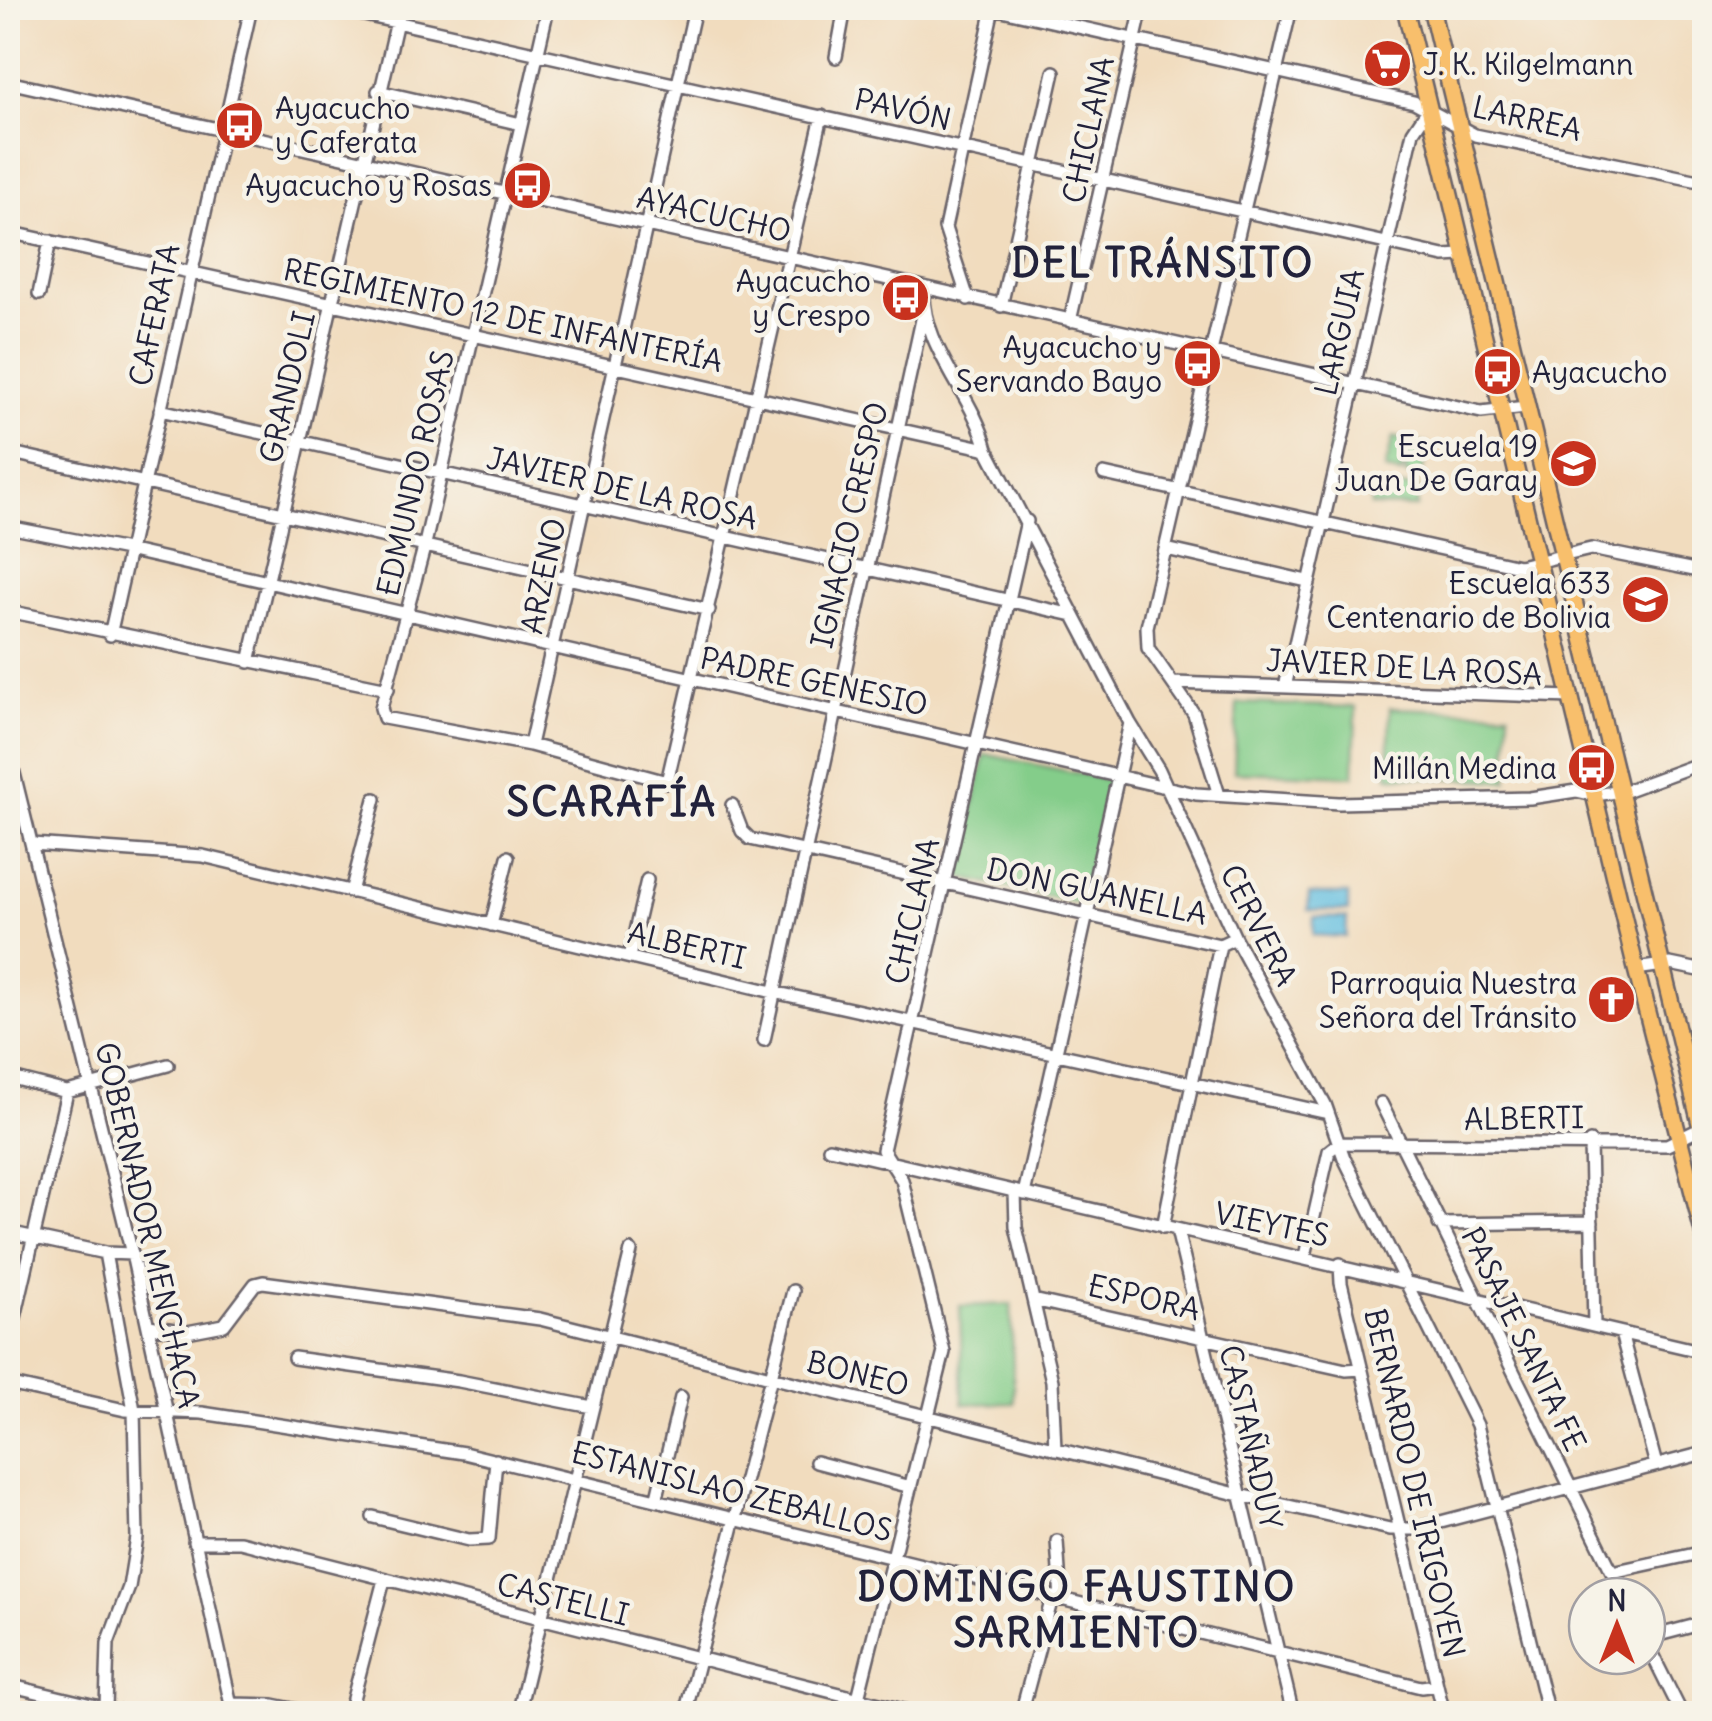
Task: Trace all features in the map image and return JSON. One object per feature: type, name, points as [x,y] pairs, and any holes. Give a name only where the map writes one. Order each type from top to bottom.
[{"type":"main road","points":[[1405,8],[1500,412],[1704,1236]]},
{"type":"main road","points":[[1431,8],[1617,793],[1704,1132]]},
{"type":"street","points":[[8,36],[14,8]]},
{"type":"street","name":"CAFERATA","points":[[110,634],[251,8]]},
{"type":"street","name":"PAVÓN","points":[[333,8],[1444,256],[1462,255]]},
{"type":"street","name":"GRANDOLI","points":[[249,662],[400,8]]},
{"type":"street","name":"EDMUNDO ROSAS","points":[[530,744],[381,714],[425,544],[548,8]]},
{"type":"street","name":"ARZENO","points":[[530,744],[695,8]]},
{"type":"street","points":[[836,57],[845,8]]},
{"type":"street","points":[[968,299],[945,228],[993,8]]},
{"type":"street","name":"LARREA","points":[[993,8],[1414,102],[1458,130],[1704,182]]},
{"type":"street","name":"CHICLANA","points":[[1070,321],[1142,8]]},
{"type":"street","points":[[1219,795],[1194,714],[1154,659],[1147,638],[1291,8]]},
{"type":"street","points":[[1001,306],[1054,72]]},
{"type":"street","name":"AYACUCHO","points":[[8,82],[1481,412],[1526,407]]},
{"type":"street","points":[[378,91],[521,124]]},
{"type":"street","name":"LARGUIA","points":[[1285,687],[1412,132],[1427,112]]},
{"type":"street","points":[[530,744],[667,782],[822,116]]},
{"type":"street","name":"REGIMIENTO 12 DE INFANTERÍA","points":[[8,232],[988,448]]},
{"type":"street","points":[[39,294],[50,241]]},
{"type":"street","name":"CERVERA","points":[[924,289],[923,314],[979,422],[988,448],[1165,785],[1244,955],[1328,1113],[1338,1143],[1477,1425],[1548,1714]]},
{"type":"street","name":"IGNACIO CRESPO","points":[[764,1040],[802,852],[923,314]]},
{"type":"street","name":"JAVIER DE LA ROSA","points":[[160,410],[1073,615]]},
{"type":"street","points":[[8,452],[710,610]]},
{"type":"street","points":[[1104,474],[1519,566],[1591,549],[1704,572]]},
{"type":"street","name":"CHICLANA","points":[[854,1714],[944,1352],[937,1307],[902,1180],[883,1150],[1027,521]]},
{"type":"street","name":"PADRE GENESIO","points":[[8,527],[127,550],[1116,775],[1219,795],[1339,803],[1530,798],[1576,791],[1594,796],[1617,793],[1704,762]]},
{"type":"street","points":[[1166,549],[1308,581]]},
{"type":"street","points":[[8,611],[388,689]]},
{"type":"street","name":"JAVIER DE LA ROSA","points":[[1174,682],[1571,697]]},
{"type":"street","points":[[1055,1449],[1052,1381],[1016,1227],[1019,1194],[1130,723]]},
{"type":"street","name":"GOBERNADOR MENCHACA","points":[[8,749],[132,1254],[232,1709]]},
{"type":"street","points":[[350,892],[375,799]]},
{"type":"street","name":"DON GUANELLA","points":[[732,805],[745,836],[802,852],[1220,945],[1236,938]]},
{"type":"street","name":"ALBERTI","points":[[32,844],[203,856],[773,992],[1328,1113]]},
{"type":"street","points":[[491,925],[508,857]]},
{"type":"street","points":[[628,957],[646,880]]},
{"type":"street","points":[[1164,1227],[1220,945]]},
{"type":"street","points":[[1219,965],[1244,955]]},
{"type":"street","points":[[1636,969],[1660,964],[1704,971]]},
{"type":"street","points":[[8,1077],[67,1092],[168,1065]]},
{"type":"street","points":[[8,1348],[67,1092]]},
{"type":"street","name":"PASAJE SANTA FE","points":[[1381,1104],[1614,1576]]},
{"type":"street","name":"ALBERTI","points":[[1338,1143],[1667,1145],[1704,1132]]},
{"type":"street","points":[[1590,1142],[1594,1326]]},
{"type":"street","points":[[1306,1256],[1329,1151],[1338,1143]]},
{"type":"street","name":"VIEYTES","points":[[828,1148],[1164,1227],[1306,1256],[1704,1352]]},
{"type":"street","points":[[1439,1224],[1592,1222]]},
{"type":"street","name":"CASTAÑADUY","points":[[1178,1230],[1292,1714]]},
{"type":"street","points":[[8,1232],[105,1253],[132,1254]]},
{"type":"street","points":[[518,1714],[631,1251]]},
{"type":"street","points":[[105,1253],[134,1410],[135,1564],[108,1643],[106,1708]]},
{"type":"street","name":"BERNARDO DE IRIGOYEN","points":[[1340,1264],[1361,1369],[1444,1714]]},
{"type":"street","name":"BONEO","points":[[148,1326],[187,1332],[224,1325],[255,1284],[263,1282],[482,1308],[611,1336],[1240,1496],[1401,1530],[1569,1487]]},
{"type":"street","points":[[685,1714],[793,1291]]},
{"type":"street","name":"ESPORA","points":[[1033,1300],[1346,1370],[1361,1369]]},
{"type":"street","points":[[1621,1332],[1656,1465]]},
{"type":"street","points":[[294,1358],[459,1380],[592,1407]]},
{"type":"street","name":"ESTANISLAO ZEBALLOS","points":[[8,1384],[134,1410],[221,1416],[496,1460],[735,1516],[1278,1655],[1421,1687],[1438,1686]]},
{"type":"street","points":[[656,1498],[681,1397]]},
{"type":"street","points":[[1569,1487],[1704,1453]]},
{"type":"street","points":[[373,1517],[469,1540],[489,1539],[496,1460]]},
{"type":"street","points":[[816,1462],[911,1486]]},
{"type":"street","points":[[1021,1714],[1056,1599],[1057,1541]]},
{"type":"street","name":"CASTELLI","points":[[194,1542],[240,1542],[919,1714]]},
{"type":"street","points":[[1612,1572],[1704,1552]]},
{"type":"street","points":[[349,1714],[384,1580]]},
{"type":"street","points":[[1667,1635],[1704,1624]]},
{"type":"street","points":[[1664,1676],[1682,1714]]},
{"type":"street","points":[[8,1684],[129,1714]]},
{"type":"street","points":[[232,1709],[274,1704],[318,1714]]},
{"type":"street","points":[[1697,1714],[1704,1712]]},
{"type":"green space","points":[[1393,437],[1409,441],[1401,474],[1385,470]]},
{"type":"green space","points":[[1412,441],[1428,445],[1421,478],[1405,474]]},
{"type":"green space","points":[[1371,487],[1418,487],[1417,507],[1371,506]]},
{"type":"green space","points":[[1237,703],[1356,707],[1354,776],[1234,772]]},
{"type":"green space","points":[[1390,708],[1509,712],[1507,781],[1388,776]]},
{"type":"green space","points":[[985,754],[1110,780],[1081,904],[957,877]]},
{"type":"green space","points":[[1011,1304],[1014,1403],[963,1404],[960,1306]]},
{"type":"water","points":[[1309,894],[1348,894],[1348,911],[1308,910]]},
{"type":"water","points":[[1314,917],[1347,918],[1346,937],[1313,935]]},
{"type":"place","name":"J. K. Kilgelmann","points":[[1388,64]]},
{"type":"place","name":"Ayacucho y Caferata","points":[[240,125]]},
{"type":"place","name":"Ayacucho y Rosas","points":[[527,185]]},
{"type":"place","name":"Ayacucho y Crespo","points":[[906,298]]},
{"type":"place","name":"Ayacucho y Servando Bayo","points":[[1197,364]]},
{"type":"place","name":"Ayacucho","points":[[1497,372]]},
{"type":"place","name":"Escuela 19 Juan De Garay","points":[[1573,463]]},
{"type":"place","name":"Escuela 633 Centenario de Bolivia","points":[[1646,600]]},
{"type":"place","name":"Millán Medina","points":[[1592,768]]},
{"type":"place","name":"Parroquia Nuestra Señora del Tránsito","points":[[1612,1000]]},
{"type":"district","name":"DEL TRÁNSITO","points":[[1163,263]]},
{"type":"district","name":"SCARAFÍA","points":[[612,802]]},
{"type":"district","name":"DOMINGO FAUSTINO SARMIENTO","points":[[1077,1610]]}]
